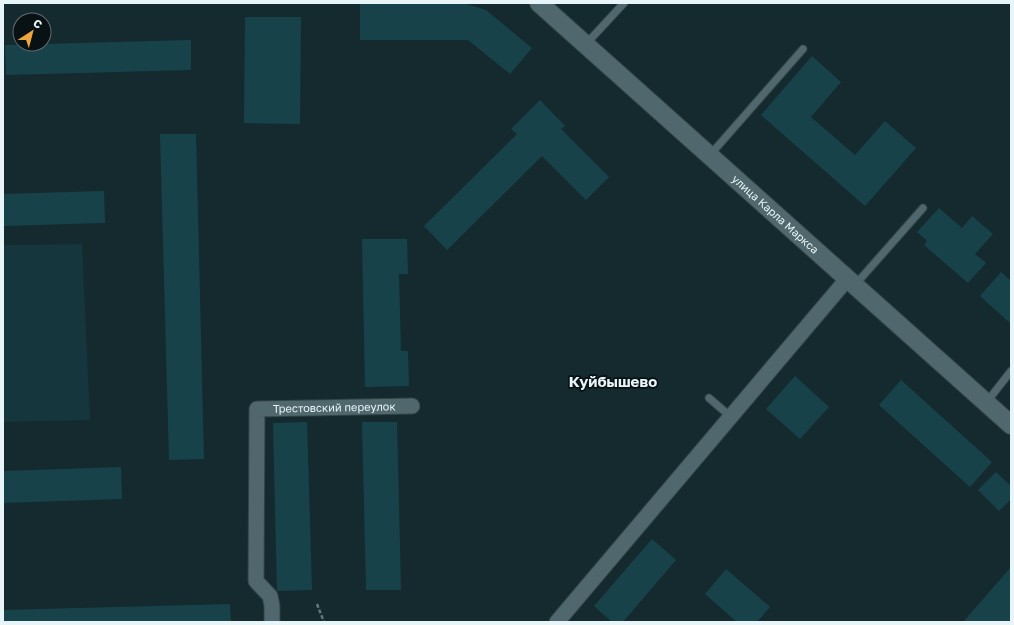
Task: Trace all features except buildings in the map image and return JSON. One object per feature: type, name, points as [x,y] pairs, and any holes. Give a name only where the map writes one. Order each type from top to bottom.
[{"type":"street","name":"улица Карла Маркса","points":[[539,3],[1011,425]]},
{"type":"street","points":[[557,622],[731,418],[852,282]]},
{"type":"street","name":"Трестовский переулок","points":[[272,622],[272,606],[270,596],[256,580],[257,409],[412,406]]},
{"type":"lane","points":[[586,44],[624,3]]},
{"type":"lane","points":[[710,155],[803,49]]},
{"type":"lane","points":[[852,282],[923,208]]},
{"type":"lane","points":[[985,403],[1011,371]]},
{"type":"lane","points":[[709,398],[731,418]]},
{"type":"path","points":[[317,604],[324,622]]},
{"type":"shaded area","points":[[82,244],[90,420],[3,422],[3,245]]},
{"type":"district","name":"Куйбышево","points":[[613,382]]}]
